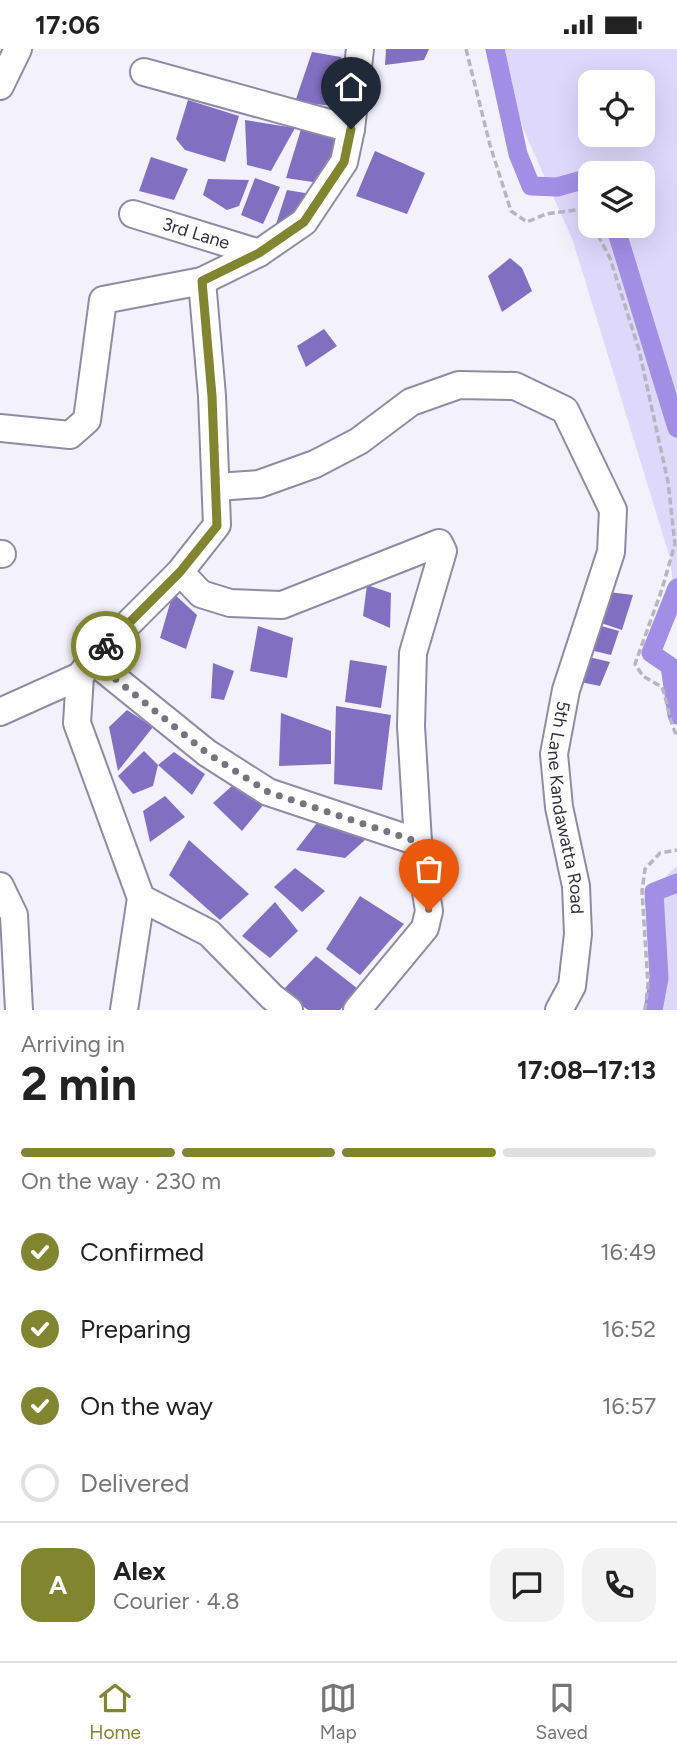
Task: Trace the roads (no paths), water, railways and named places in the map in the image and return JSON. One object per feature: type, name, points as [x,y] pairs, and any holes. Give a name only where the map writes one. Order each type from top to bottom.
[{"type":"street","points":[[0,86],[18,49]]},
{"type":"street","points":[[0,428],[70,435],[87,420],[103,300],[202,281],[259,253],[304,222],[344,162],[351,129],[360,49]]},
{"type":"street","points":[[144,72],[351,129]]},
{"type":"street","name":"3rd Lane","points":[[132,214],[259,253]]},
{"type":"street","points":[[0,712],[86,668],[180,572],[217,526],[212,396],[202,281]]},
{"type":"street","name":"5th Lane Kandawatta Road","points":[[217,487],[259,484],[315,464],[359,441],[411,402],[459,386],[515,386],[565,409],[613,510],[611,552],[566,690],[554,754],[559,807],[576,886],[578,935],[572,986],[559,1010]]},
{"type":"street","points":[[180,572],[201,594],[230,603],[282,605],[439,543],[443,551],[413,653],[411,726],[418,842],[429,911],[425,928],[356,1010]]},
{"type":"street","points":[[86,668],[207,753],[268,792],[418,842]]},
{"type":"street","points":[[86,668],[77,723],[141,898],[124,1010]]},
{"type":"street","points":[[0,886],[14,915],[19,1010]]},
{"type":"street","points":[[141,898],[209,933],[272,997],[289,1010]]},
{"type":"waterway","points":[[495,49],[518,154],[531,186],[557,187],[578,181]]},
{"type":"waterway","points":[[619,238],[677,428]]},
{"type":"waterway","points":[[677,588],[651,653],[670,666],[677,715]]},
{"type":"waterway","points":[[653,1010],[659,978],[654,892],[677,883]]}]
